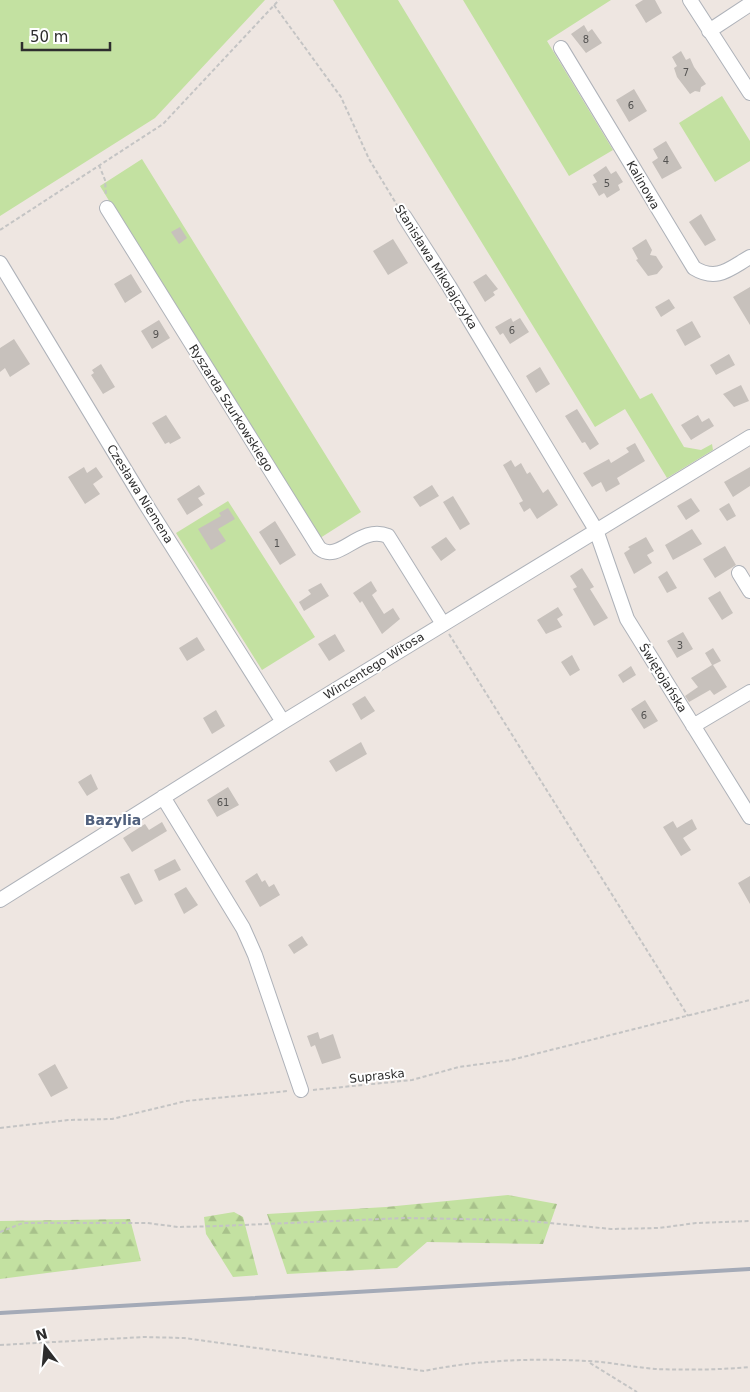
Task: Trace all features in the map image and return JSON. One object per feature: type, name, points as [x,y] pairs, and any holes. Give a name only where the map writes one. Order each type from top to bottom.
[{"type":"street","points":[[690,0],[750,93]]},
{"type":"street","points":[[709,30],[750,4]]},
{"type":"street","name":"Kalinowa","points":[[561,48],[694,268],[705,275],[720,274],[750,257]]},
{"type":"street","name":"Ryszarda Szurkowskiego","points":[[107,208],[319,548],[325,553],[332,553],[362,536],[381,533],[393,541],[443,624]]},
{"type":"street","name":"Stanisława Mikołajczyka","points":[[404,216],[455,296],[596,530]]},
{"type":"street","name":"Czesława Niemena","points":[[0,263],[145,503],[283,722]]},
{"type":"street","name":"Wincentego Witosa","points":[[0,900],[283,722],[750,437]]},
{"type":"street","name":"Świętojańska","points":[[596,530],[627,619],[750,817]]},
{"type":"street","points":[[739,573],[750,591]]},
{"type":"street","points":[[693,726],[750,692]]},
{"type":"street","points":[[163,797],[243,928],[255,955],[301,1090]]},
{"type":"path","points":[[0,230],[163,124],[279,0]]},
{"type":"path","name":"Stanisława Mikołajczyka","points":[[274,6],[341,97],[369,159],[404,216]]},
{"type":"path","points":[[99,165],[105,180],[107,208]]},
{"type":"path","points":[[443,624],[688,1016]]},
{"type":"path","name":"Supraska","points":[[0,1128],[68,1120],[112,1119],[186,1101],[301,1090],[327,1090],[412,1080],[459,1067],[511,1060],[750,1000]]},
{"type":"path","points":[[0,1232],[23,1223],[147,1223],[194,1227],[405,1218],[520,1220],[611,1228],[659,1228],[696,1223],[750,1221]]},
{"type":"path","points":[[0,1345],[144,1337],[184,1338],[424,1371],[451,1365],[505,1361],[588,1361],[654,1369],[750,1367]]},
{"type":"path","points":[[588,1361],[603,1373],[637,1392]]},
{"type":"green space","points":[[0,0],[265,0],[155,118],[0,216]]},
{"type":"green space","points":[[333,0],[398,0],[640,399],[652,393],[684,447],[701,450],[712,444],[713,450],[667,478],[625,409],[595,427]]},
{"type":"green space","points":[[463,0],[611,0],[547,41],[613,150],[569,176]]},
{"type":"green space","points":[[722,96],[750,141],[750,161],[715,182],[679,123]]},
{"type":"green space","points":[[142,159],[361,512],[317,540],[100,186]]},
{"type":"green space","points":[[228,501],[315,637],[262,670],[176,533]]},
{"type":"green space","points":[[508,1195],[557,1204],[543,1244],[427,1242],[397,1268],[287,1274],[267,1214],[386,1207]]},
{"type":"green space","points":[[234,1212],[243,1217],[258,1275],[233,1277],[206,1234],[204,1217]]},
{"type":"green space","points":[[130,1219],[141,1261],[0,1279],[0,1221]]},
{"type":"building","points":[[643,0],[655,0],[662,13],[646,23],[635,5]]},
{"type":"building","points":[[584,25],[588,32],[592,29],[602,43],[586,53],[571,34]]},
{"type":"building","points":[[681,51],[686,60],[690,58],[706,84],[701,87],[700,92],[695,91],[690,94],[677,77],[674,68],[677,66],[672,57]]},
{"type":"building","points":[[634,89],[647,111],[629,122],[616,100]]},
{"type":"building","points":[[666,141],[682,168],[662,179],[652,162],[658,158],[653,149]]},
{"type":"building","points":[[606,166],[611,174],[616,171],[623,182],[618,185],[620,190],[607,198],[604,193],[599,196],[592,184],[597,182],[593,175]]},
{"type":"building","points":[[701,214],[716,240],[705,246],[689,222]]},
{"type":"building","points":[[180,227],[187,238],[179,244],[171,232]]},
{"type":"building","points":[[393,239],[408,263],[388,275],[373,251]]},
{"type":"building","points":[[646,239],[652,250],[650,255],[656,256],[663,267],[657,274],[648,276],[636,260],[638,259],[632,248]]},
{"type":"building","points":[[131,274],[142,292],[125,303],[114,284]]},
{"type":"building","points":[[486,274],[498,289],[493,292],[495,295],[485,302],[473,282]]},
{"type":"building","points":[[750,287],[750,325],[733,297]]},
{"type":"building","points":[[669,299],[675,308],[661,317],[655,307]]},
{"type":"building","points":[[511,318],[513,322],[520,318],[529,332],[510,344],[503,333],[500,335],[495,327]]},
{"type":"building","points":[[159,320],[170,338],[152,349],[141,331]]},
{"type":"building","points":[[692,321],[701,337],[685,346],[676,330]]},
{"type":"building","points":[[14,339],[30,364],[10,377],[5,368],[0,372],[0,348]]},
{"type":"building","points":[[729,354],[735,365],[716,375],[710,365]]},
{"type":"building","points":[[101,364],[115,387],[103,394],[91,375],[94,373],[92,370]]},
{"type":"building","points":[[540,367],[550,384],[536,393],[526,376]]},
{"type":"building","points":[[741,385],[749,401],[734,407],[723,394]]},
{"type":"building","points":[[577,409],[599,444],[590,450],[585,442],[582,443],[565,416]]},
{"type":"building","points":[[166,415],[181,438],[170,444],[169,442],[165,444],[152,423]]},
{"type":"building","points":[[698,415],[702,422],[709,418],[714,426],[691,440],[681,425]]},
{"type":"building","points":[[635,443],[645,461],[617,478],[620,484],[606,492],[601,482],[592,487],[583,473],[609,459],[611,463],[629,452],[626,448]]},
{"type":"building","points":[[511,460],[515,467],[521,463],[527,474],[530,472],[543,493],[548,489],[558,505],[537,519],[530,508],[524,512],[519,503],[523,501],[503,465]]},
{"type":"building","points":[[84,467],[87,473],[96,467],[103,477],[93,484],[100,494],[85,504],[68,477]]},
{"type":"building","points":[[750,467],[750,486],[733,497],[724,482]]},
{"type":"building","points":[[199,485],[205,494],[198,498],[203,505],[187,515],[177,499]]},
{"type":"building","points":[[432,485],[439,496],[420,507],[413,497]]},
{"type":"building","points":[[453,496],[470,524],[460,530],[443,502]]},
{"type":"building","points":[[691,498],[700,511],[686,520],[677,506]]},
{"type":"building","points":[[729,503],[736,516],[727,521],[719,509]]},
{"type":"building","points":[[228,508],[235,519],[218,529],[226,541],[211,550],[198,529],[221,516],[219,513]]},
{"type":"building","points":[[275,521],[296,555],[280,565],[259,532]]},
{"type":"building","points":[[692,529],[702,544],[673,560],[665,545]]},
{"type":"building","points":[[446,537],[456,550],[441,561],[431,547]]},
{"type":"building","points":[[646,537],[654,551],[647,555],[652,563],[634,574],[624,553],[630,549],[628,547]]},
{"type":"building","points":[[725,546],[736,565],[715,578],[703,559]]},
{"type":"building","points":[[582,568],[594,587],[590,589],[608,618],[594,626],[573,589],[577,587],[570,576]]},
{"type":"building","points":[[667,571],[677,588],[667,593],[658,577]]},
{"type":"building","points":[[371,581],[377,591],[372,595],[384,614],[393,608],[400,619],[382,634],[362,601],[360,603],[353,593]]},
{"type":"building","points":[[321,583],[329,596],[304,611],[299,602],[311,594],[308,590]]},
{"type":"building","points":[[720,591],[733,613],[722,620],[708,598]]},
{"type":"building","points":[[558,607],[563,615],[557,619],[562,627],[546,634],[537,620]]},
{"type":"building","points":[[683,632],[693,649],[677,658],[667,641]]},
{"type":"building","points":[[335,634],[345,651],[329,661],[318,644]]},
{"type":"building","points":[[197,637],[205,650],[187,661],[179,648]]},
{"type":"building","points":[[713,648],[721,661],[713,665],[727,687],[714,695],[710,690],[689,702],[685,696],[698,687],[691,678],[712,665],[705,653]]},
{"type":"building","points":[[572,655],[580,670],[570,676],[561,662]]},
{"type":"building","points":[[631,666],[636,675],[623,683],[618,675]]},
{"type":"building","points":[[365,696],[375,711],[361,720],[352,704]]},
{"type":"building","points":[[645,700],[658,721],[644,729],[631,709]]},
{"type":"building","points":[[216,710],[225,726],[212,734],[203,718]]},
{"type":"building","points":[[361,742],[367,754],[336,772],[329,761]]},
{"type":"building","points":[[91,774],[98,789],[87,796],[78,782]]},
{"type":"building","points":[[228,787],[239,805],[217,817],[207,800]]},
{"type":"building","points":[[692,819],[697,829],[683,838],[691,850],[681,856],[663,827],[673,821],[677,828]]},
{"type":"building","points":[[162,822],[167,831],[132,852],[123,838],[145,824],[149,830]]},
{"type":"building","points":[[175,859],[181,870],[159,881],[154,870]]},
{"type":"building","points":[[129,873],[143,901],[135,905],[120,877]]},
{"type":"building","points":[[257,873],[262,882],[265,880],[269,887],[274,884],[280,895],[260,907],[245,881]]},
{"type":"building","points":[[750,876],[750,904],[738,883]]},
{"type":"building","points":[[186,887],[198,905],[184,914],[174,894]]},
{"type":"building","points":[[302,936],[308,945],[294,954],[288,945]]},
{"type":"building","points":[[318,1032],[320,1039],[333,1034],[341,1058],[322,1064],[315,1045],[311,1047],[307,1036]]},
{"type":"building","points":[[55,1064],[68,1088],[51,1097],[38,1074]]},
{"type":"railway","points":[[0,1313],[750,1269]]},
{"type":"district","name":"Bazylia","points":[[113,820]]}]
